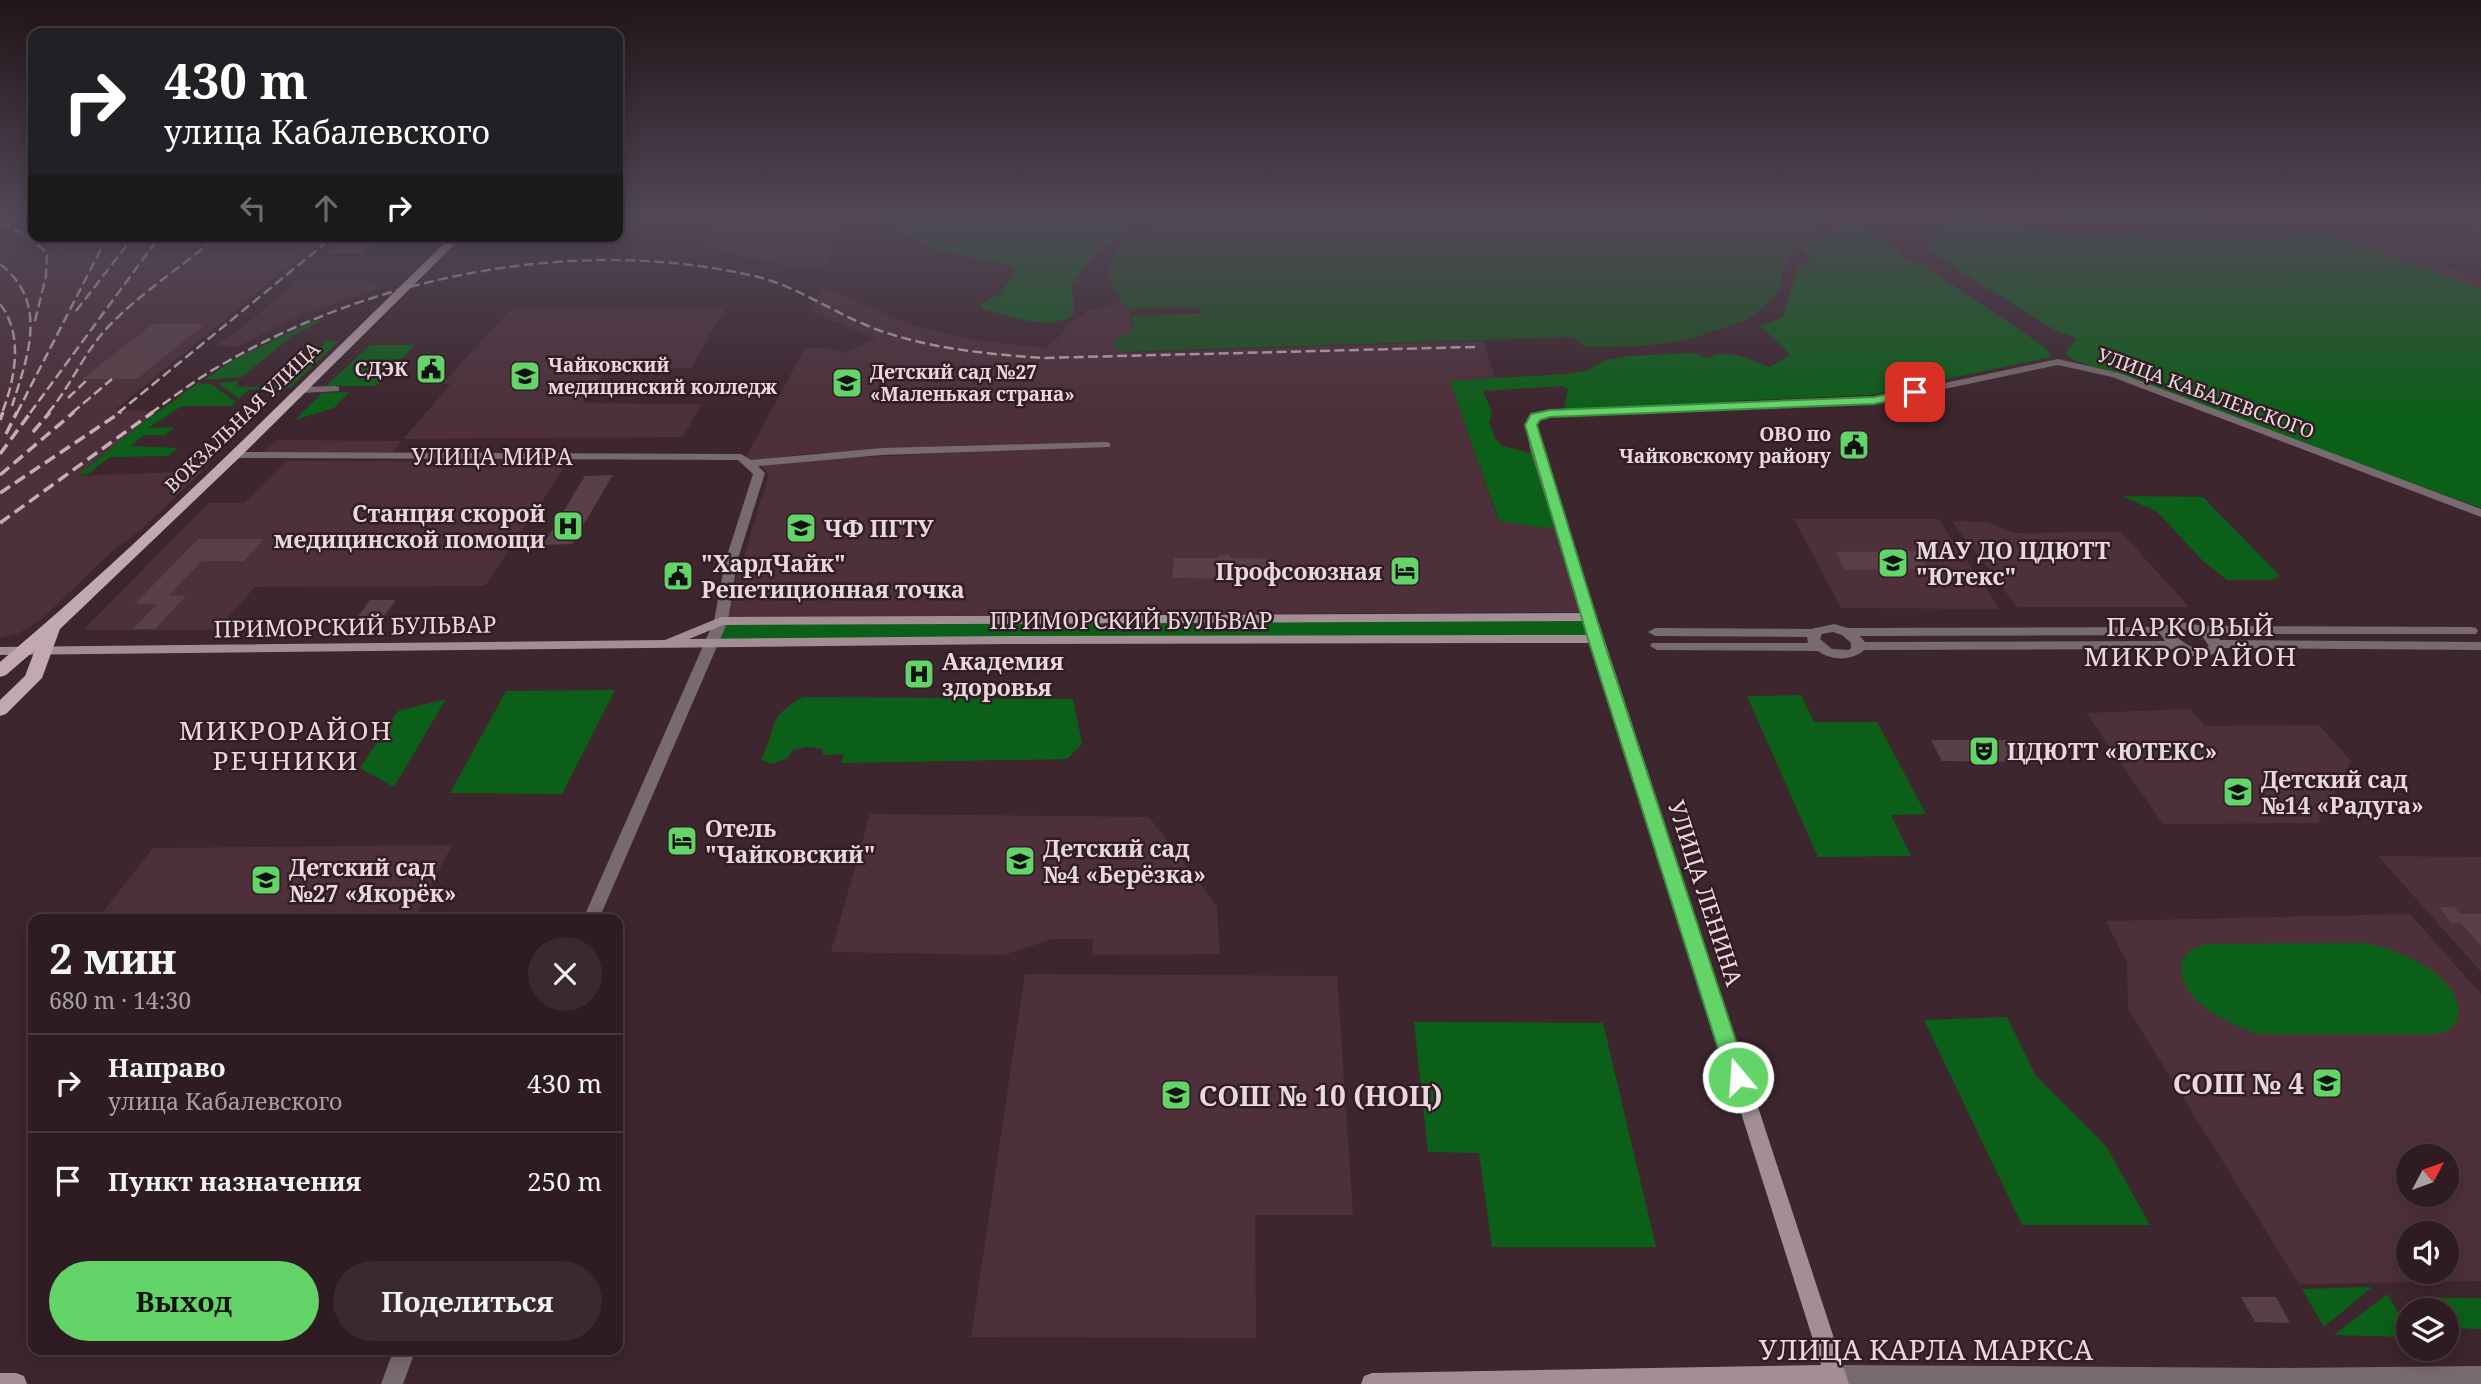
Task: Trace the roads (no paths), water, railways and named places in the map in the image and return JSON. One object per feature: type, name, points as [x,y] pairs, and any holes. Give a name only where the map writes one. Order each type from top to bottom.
[{"type":"main road","name":"ВОКЗАЛЬНАЯ УЛИЦА","points":[[0,671],[52,627],[234,455],[413,281]]},
{"type":"main road","name":"ВОКЗАЛЬНАЯ УЛИЦА","points":[[0,710],[33,678],[52,627]]},
{"type":"street","name":"УЛИЦА КАБАЛЕВСКОГО","points":[[1536,417],[1550,414],[1874,401],[2058,362],[2070,363],[2115,375],[2481,513]]},
{"type":"street","points":[[302,390],[335,389]]},
{"type":"street","name":"УЛИЦА ЛЕНИНА","points":[[1536,417],[1531,425],[1536,449],[1837,1380]]},
{"type":"street","name":"УЛИЦА МИРА","points":[[234,455],[741,457],[749,464],[801,457],[1034,445],[1105,445]]},
{"type":"street","points":[[594,914],[720,621],[730,562],[759,473],[749,464]]},
{"type":"street","name":"ПРИМОРСКИЙ БУЛЬВАР","points":[[666,644],[720,621],[1590,617]]},
{"type":"street","points":[[1816,640],[1827,628],[1847,632],[2167,631],[2176,625],[2201,630],[2471,632]]},
{"type":"street","points":[[2201,630],[2217,644],[2481,646]]},
{"type":"street","points":[[2167,631],[2169,638],[2176,645]]},
{"type":"street","points":[[1847,632],[1856,638],[1859,646]]},
{"type":"street","name":"ПРИМОРСКИЙ БУЛЬВАР","points":[[44,651],[712,643],[1596,639]]},
{"type":"street","points":[[1656,639],[1816,640],[1842,655],[1852,654],[1859,646],[2176,645],[2202,653],[2215,649],[2217,644]]},
{"type":"street","points":[[0,651],[44,651]]},
{"type":"street","points":[[391,1384],[403,1355]]},
{"type":"street","name":"УЛИЦА КАРЛА МАРКСА","points":[[1372,1384],[2481,1377]]},
{"type":"street","points":[[0,1384],[16,1384]]},
{"type":"railway","points":[[12,406],[24,368],[30,330],[30,312],[25,295],[16,281]]},
{"type":"railway","points":[[34,325],[45,281]]},
{"type":"railway","points":[[17,413],[85,281]]},
{"type":"railway","points":[[76,311],[100,281]]},
{"type":"railway","points":[[30,413],[127,281]]},
{"type":"railway","points":[[48,413],[101,335],[121,314],[161,281]]},
{"type":"railway","points":[[118,413],[280,281]]},
{"type":"railway","points":[[151,413],[230,360],[289,330],[351,305],[437,281]]},
{"type":"railway","points":[[769,281],[881,331],[941,346],[1001,355],[1042,358],[1475,347]]},
{"type":"railway","points":[[0,304],[8,316],[15,343],[11,386],[2,413]]},
{"type":"railway","points":[[68,398],[88,379]]},
{"type":"railway","points":[[72,413],[112,379]]},
{"type":"railway","points":[[0,420],[3,412]]},
{"type":"railway","points":[[6,434],[17,412]]},
{"type":"railway","points":[[0,454],[31,412]]},
{"type":"railway","points":[[33,432],[50,412]]},
{"type":"railway","points":[[0,475],[74,412]]},
{"type":"railway","points":[[0,493],[121,412]]},
{"type":"railway","points":[[0,523],[153,412]]},
{"type":"place","name":"СДЭК","points":[[431,369]]},
{"type":"place","name":"Чайковский медицинский колледж","points":[[525,376]]},
{"type":"place","name":"Детский сад №27 «Маленькая страна»","points":[[847,383]]},
{"type":"place","name":"ОВО по Чайковскому району","points":[[1854,445]]},
{"type":"place","name":"Станция скорой медицинской помощи","points":[[568,526]]},
{"type":"place","name":"ЧФ ПГТУ","points":[[801,528]]},
{"type":"place","name":"МАУ ДО ЦДЮТТ \"Ютекс\"","points":[[1893,563]]},
{"type":"place","name":"Профсоюзная","points":[[1405,571]]},
{"type":"place","name":"\"ХардЧайк\" Репетиционная точка","points":[[678,576]]},
{"type":"place","name":"Академия здоровья","points":[[919,674]]},
{"type":"place","name":"ЦДЮТТ «ЮТЕКС»","points":[[1984,751]]},
{"type":"place","name":"Детский сад №14 «Радуга»","points":[[2238,792]]},
{"type":"place","name":"Отель \"Чайковский\"","points":[[682,841]]},
{"type":"place","name":"Детский сад №4 «Берёзка»","points":[[1020,861]]},
{"type":"place","name":"Детский сад №27 «Якорёк»","points":[[266,880]]},
{"type":"place","name":"СОШ № 4","points":[[2327,1083]]},
{"type":"place","name":"СОШ № 10 (НОЦ)","points":[[1176,1095]]},
{"type":"district","name":"ПАРКОВЫЙ МИКРОРАЙОН","points":[[2191,641]]},
{"type":"district","name":"МИКРОРАЙОН РЕЧНИКИ","points":[[286,745]]}]
